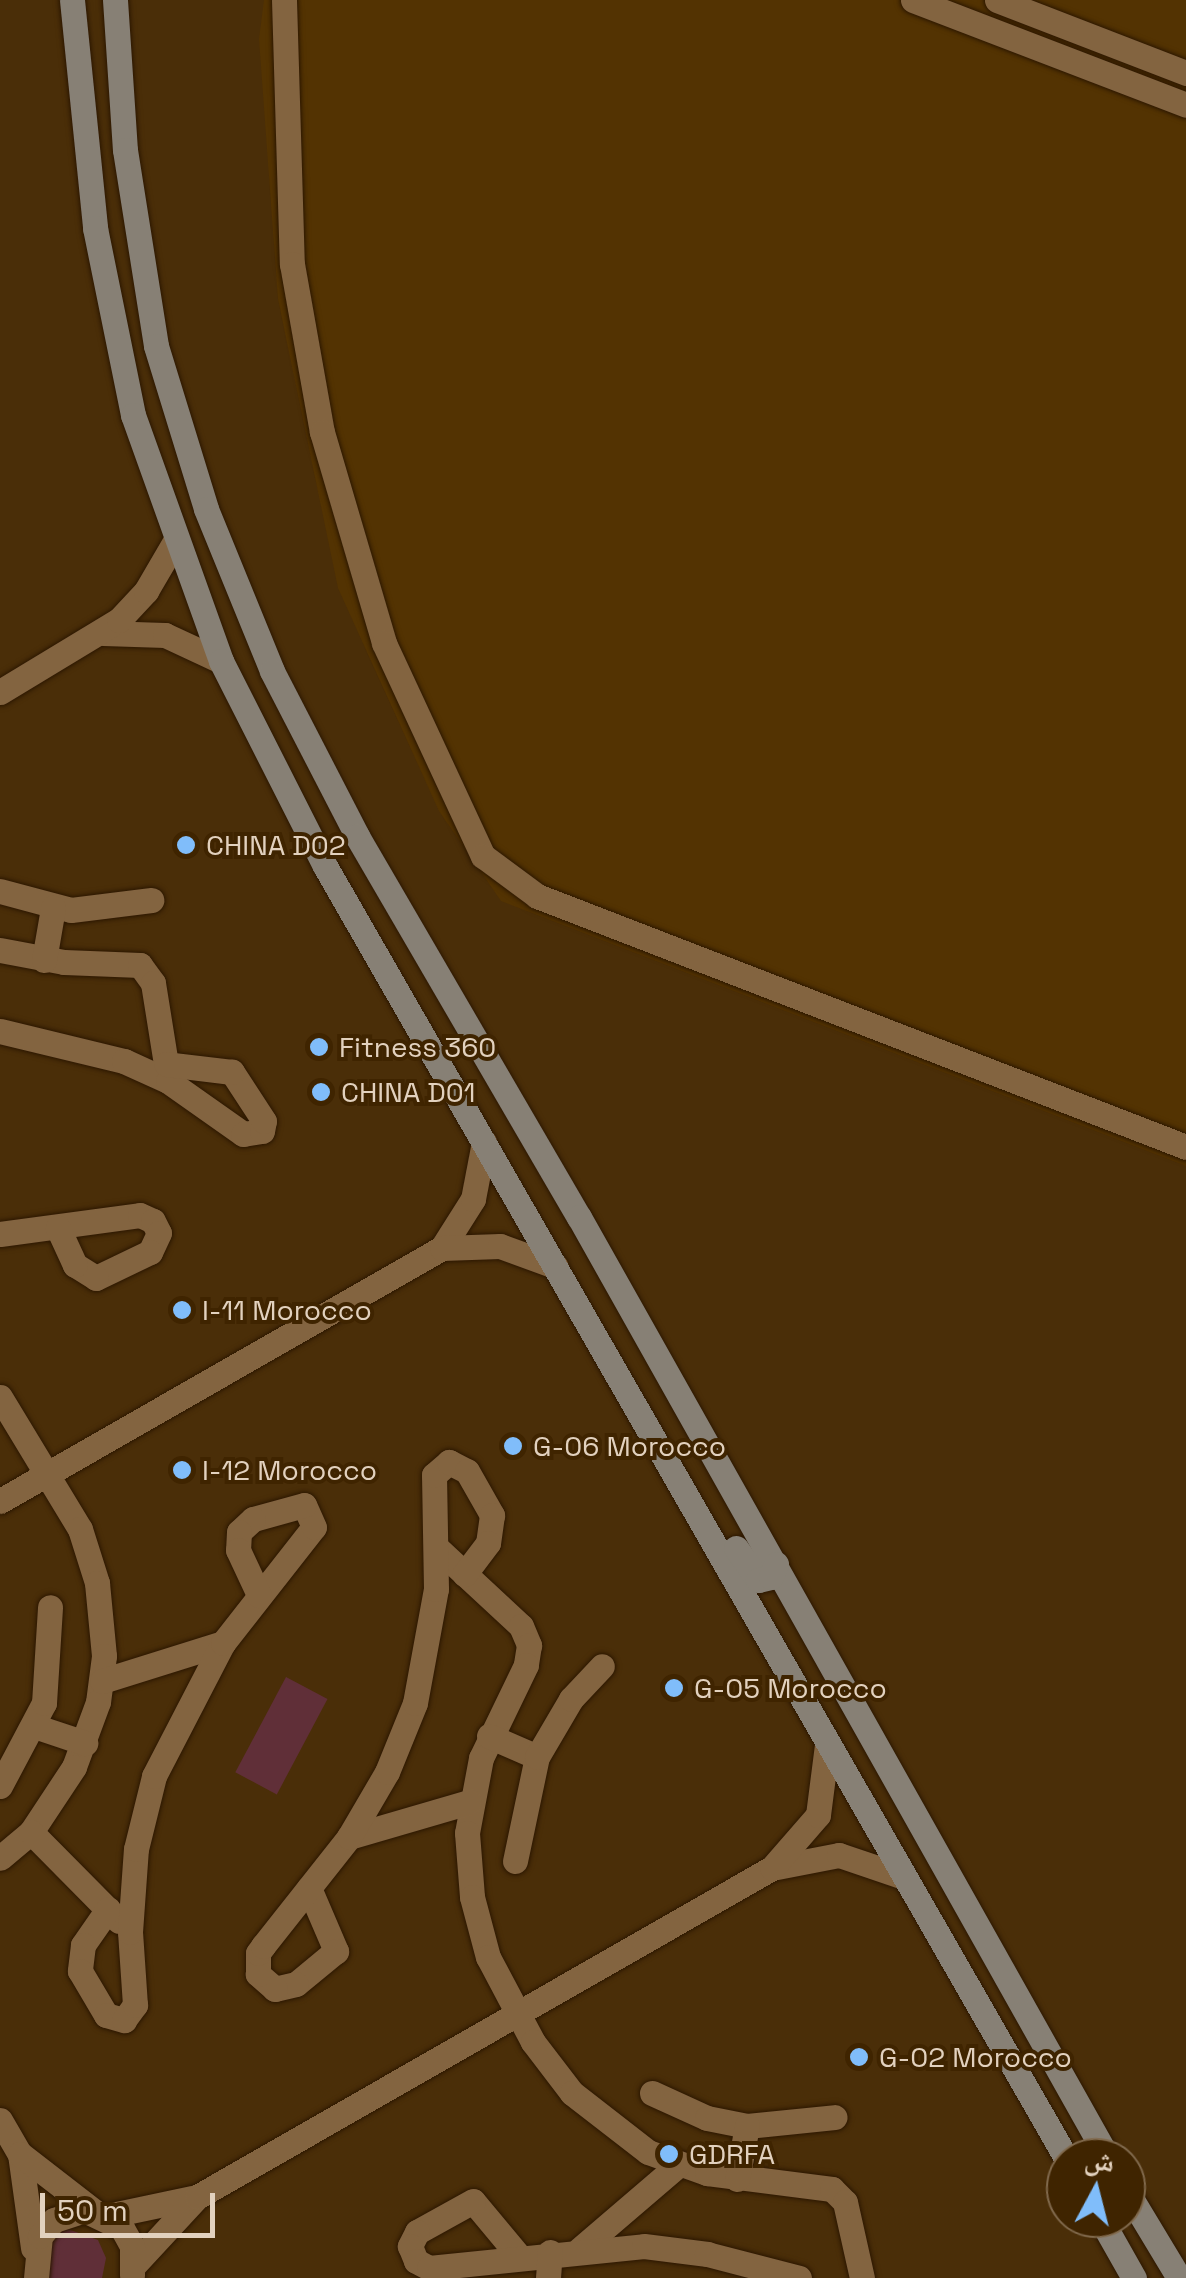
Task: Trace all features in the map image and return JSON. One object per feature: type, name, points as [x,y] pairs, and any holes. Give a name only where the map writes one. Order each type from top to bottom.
[{"type":"street","points":[[72,0],[88,178],[132,415],[174,543],[221,661],[292,808],[1055,2138]]},
{"type":"street","points":[[115,0],[125,150],[144,291],[206,510],[298,727],[776,1564],[1097,2138]]},
{"type":"street","points":[[284,0],[290,246],[322,432],[384,643],[483,856],[537,896],[1186,1147]]},
{"type":"street","points":[[913,0],[1186,105]]},
{"type":"street","points":[[996,0],[1186,74]]},
{"type":"street","points":[[88,178],[98,173],[112,180],[126,264],[144,291]]},
{"type":"street","points":[[0,692],[103,633],[146,591],[174,543]]},
{"type":"street","points":[[103,633],[165,635],[221,661]]},
{"type":"street","points":[[0,891],[54,908],[112,909],[152,900]]},
{"type":"street","points":[[44,960],[54,908]]},
{"type":"street","points":[[0,950],[44,960],[140,965],[152,984],[167,1072],[0,1031]]},
{"type":"street","points":[[442,1248],[473,1199],[484,1142]]},
{"type":"street","points":[[0,1234],[58,1228]]},
{"type":"street","points":[[0,1501],[442,1248],[500,1246],[555,1266]]},
{"type":"street","points":[[0,1397],[50,1472],[95,1572],[102,1681],[85,1743],[31,1832],[0,1858]]},
{"type":"street","points":[[309,1888],[350,1837],[415,1703],[427,1656],[438,1549],[434,1475],[442,1464],[456,1462],[488,1506],[494,1524],[465,1574]]},
{"type":"street","points":[[684,1488],[720,1526],[752,1576],[771,1577],[776,1564]]},
{"type":"street","points":[[438,1549],[521,1626],[529,1645],[526,1666],[489,1736],[469,1802],[468,1865],[479,1927],[517,2014],[552,2068],[596,2115],[676,2166],[737,2179],[815,2184],[840,2195],[862,2278]]},
{"type":"street","points":[[108,1910],[79,1962],[83,1979],[117,2021],[130,2017],[135,2005],[130,1932],[136,1849],[154,1776],[223,1644],[259,1595]]},
{"type":"street","points":[[0,1786],[37,1727],[49,1680],[50,1607]]},
{"type":"street","points":[[102,1681],[223,1644]]},
{"type":"street","points":[[516,1861],[537,1757],[571,1699],[602,1666]]},
{"type":"street","points":[[37,1727],[85,1743]]},
{"type":"street","points":[[489,1736],[537,1757]]},
{"type":"street","points":[[30,2268],[54,2220],[197,2196],[772,1868],[818,1815],[827,1745]]},
{"type":"street","points":[[350,1837],[469,1802]]},
{"type":"street","points":[[31,1832],[130,1932]]},
{"type":"street","points":[[772,1868],[839,1856],[904,1877]]},
{"type":"street","points":[[652,2093],[688,2111],[747,2126],[836,2117]]},
{"type":"street","points":[[1044,2118],[1053,2107],[1062,2110],[1081,2138]]},
{"type":"street","points":[[0,2120],[20,2154],[128,2237],[133,2274]]},
{"type":"street","points":[[737,2179],[747,2126]]},
{"type":"street","points":[[20,2154],[30,2268]]},
{"type":"street","points":[[518,2255],[549,2265],[580,2249],[676,2166]]},
{"type":"street","points":[[133,2274],[197,2196]]},
{"type":"street","points":[[1146,2223],[1180,2278]]},
{"type":"street","points":[[1111,2238],[1134,2278]]},
{"type":"street","points":[[580,2249],[644,2246],[738,2270],[799,2278]]},
{"type":"shaded area","points":[[264,0],[1186,0],[1186,1166],[501,901],[439,811],[338,588],[278,299],[259,39]]},
{"type":"shaded area","points":[[286,1677],[327,1699],[277,1794],[235,1772]]},
{"type":"shaded area","points":[[65,2228],[98,2240],[106,2258],[102,2278],[43,2278],[45,2241]]},
{"type":"place","name":"CHINA D02","points":[[186,845]]},
{"type":"place","name":"Fitness 360","points":[[319,1047]]},
{"type":"place","name":"CHINA D01","points":[[321,1092]]},
{"type":"place","name":"I-11 Morocco","points":[[182,1310]]},
{"type":"place","name":"G-06 Morocco","points":[[513,1446]]},
{"type":"place","name":"I-12 Morocco","points":[[182,1470]]},
{"type":"place","name":"G-05 Morocco","points":[[674,1688]]},
{"type":"place","name":"G-02 Morocco","points":[[859,2057]]},
{"type":"place","name":"GDRFA","points":[[669,2154]]}]
